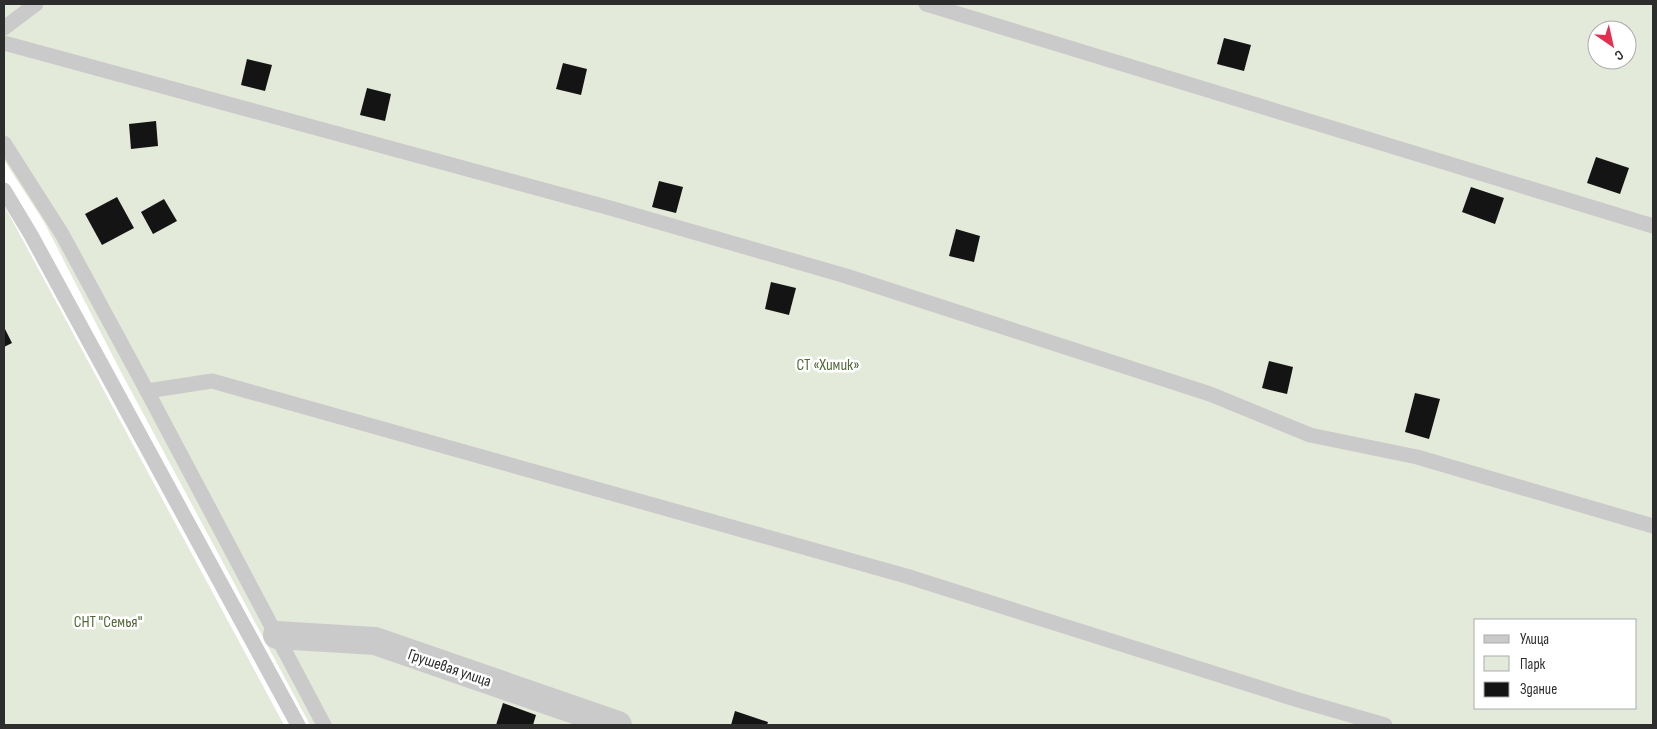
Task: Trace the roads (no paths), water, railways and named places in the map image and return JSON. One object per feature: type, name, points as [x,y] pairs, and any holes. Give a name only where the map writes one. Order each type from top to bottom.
[{"type":"street","name":"Грушевая улица","points":[[277,635],[375,641],[618,725]]},
{"type":"lane","points":[[4,28],[36,4]]},
{"type":"lane","points":[[926,4],[1653,226]]},
{"type":"lane","points":[[4,43],[610,208],[846,276],[1210,394],[1310,435],[1417,457],[1653,526]]},
{"type":"lane","points":[[4,143],[62,234],[324,725]]},
{"type":"lane","points":[[4,190],[55,278],[298,725]]},
{"type":"lane","points":[[147,391],[212,381],[906,576],[1295,699],[1385,725]]},
{"type":"park label","name":"СТ «Химик»","points":[[828,364]]},
{"type":"park label","name":"СНТ \"Семья\"","points":[[108,621]]}]
